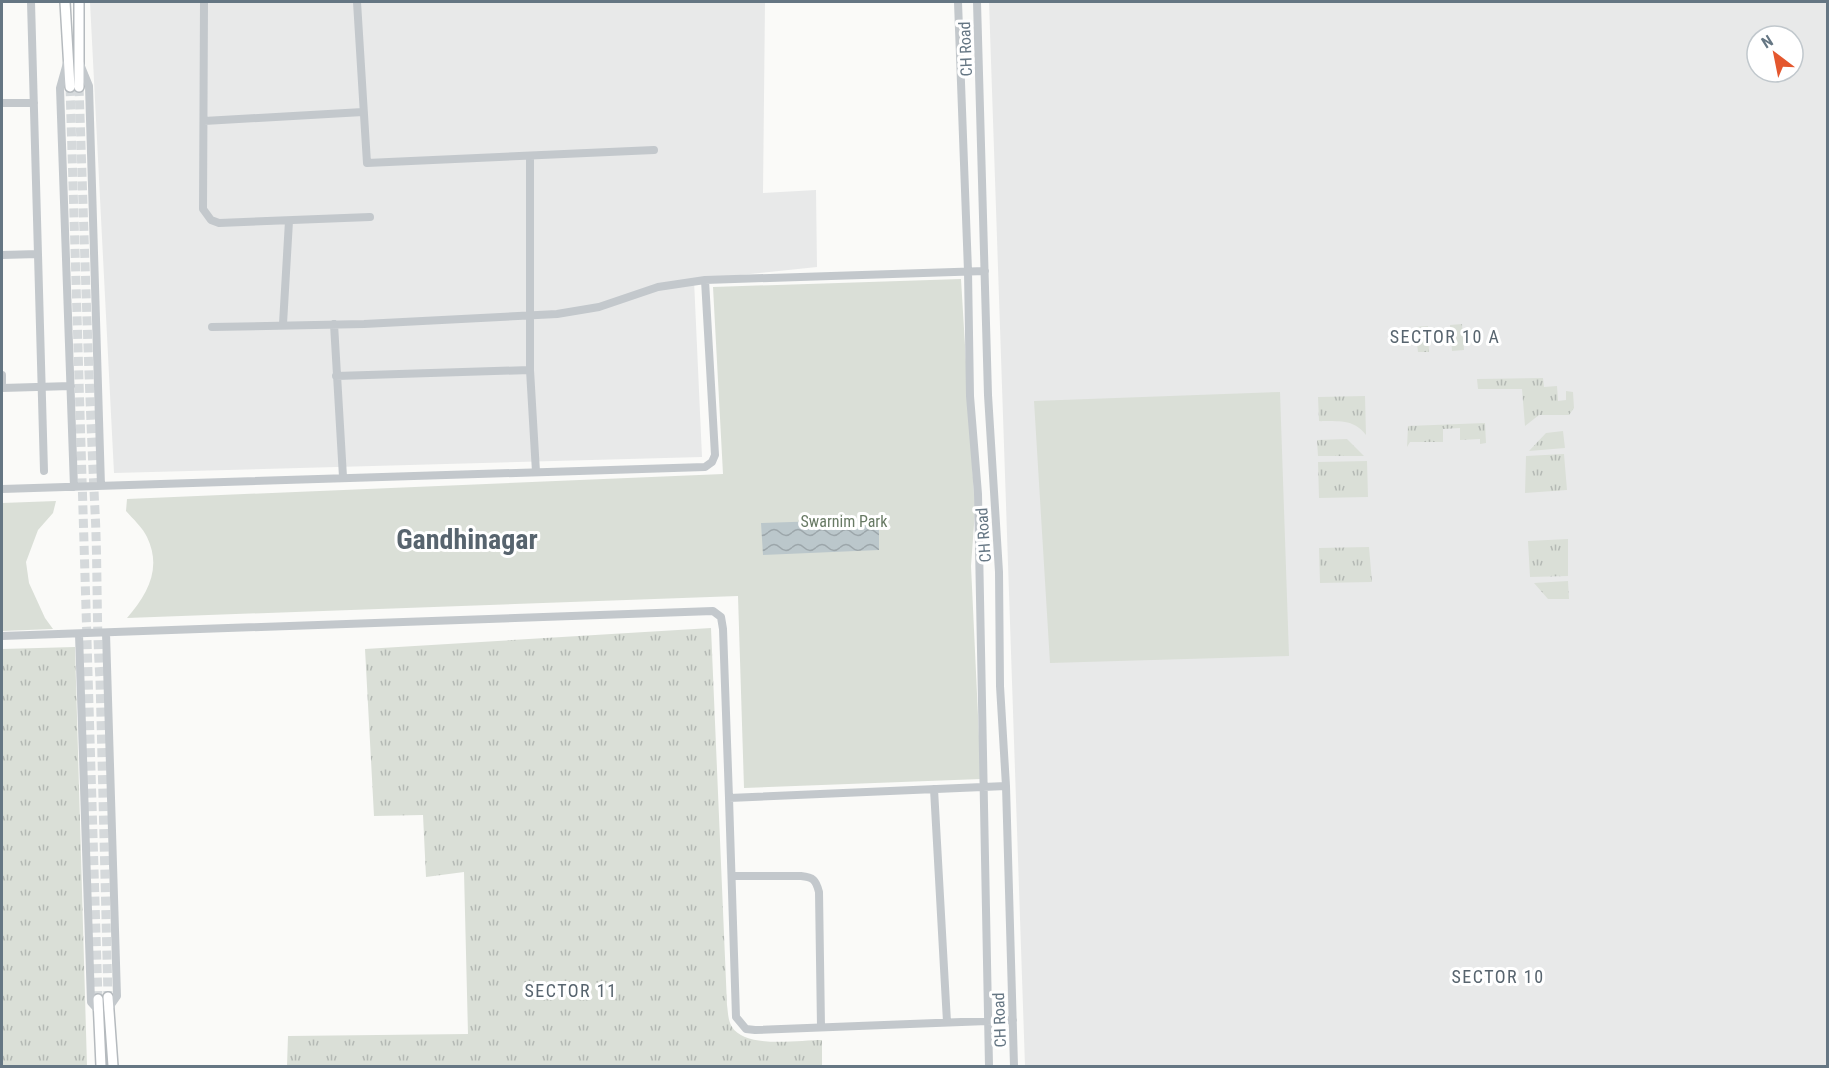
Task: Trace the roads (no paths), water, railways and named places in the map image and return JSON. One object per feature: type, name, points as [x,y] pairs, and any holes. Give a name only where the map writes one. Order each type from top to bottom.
[{"type":"main road","points":[[65,2],[68,59],[75,87],[79,60],[79,2]]},
{"type":"main road","points":[[103,998],[113,1066]]},
{"type":"main road","points":[[101,1066],[104,1010]]},
{"type":"street","points":[[31,2],[44,471]]},
{"type":"street","points":[[204,2],[203,209],[206,215],[219,224],[370,217]]},
{"type":"street","points":[[357,2],[367,163],[654,150]]},
{"type":"street","name":"CH Road","points":[[958,2],[968,271],[970,396],[978,494],[989,1066]]},
{"type":"street","name":"CH Road","points":[[977,2],[988,395],[999,572],[1000,686],[1006,786],[1014,1066]]},
{"type":"street","points":[[68,59],[60,88],[74,487]]},
{"type":"street","points":[[79,60],[89,86],[101,486]]},
{"type":"street","points":[[2,103],[34,103]]},
{"type":"street","points":[[204,121],[363,112]]},
{"type":"street","points":[[530,156],[530,370],[537,472]]},
{"type":"street","points":[[283,324],[289,221]]},
{"type":"street","points":[[2,255],[38,254]]},
{"type":"street","points":[[212,327],[531,316],[599,306],[658,287],[705,280],[986,271]]},
{"type":"street","points":[[2,489],[705,467],[712,462],[715,455],[705,280]]},
{"type":"street","points":[[334,324],[343,477]]},
{"type":"street","points":[[336,376],[530,370]]},
{"type":"street","points":[[2,375],[2,388],[71,386]]},
{"type":"street","points":[[2,636],[713,610],[721,617],[723,629],[736,1017],[740,1023],[746,1029],[755,1030],[1013,1020]]},
{"type":"street","points":[[79,633],[91,1002],[104,1010],[117,996],[106,633]]},
{"type":"street","points":[[729,798],[1006,786]]},
{"type":"street","points":[[934,789],[947,1022]]},
{"type":"street","points":[[733,876],[801,876],[810,877],[816,881],[819,892],[821,1028]]},
{"type":"water","points":[[879,519],[879,550],[763,555],[761,523]]},
{"type":"tunnel","points":[[70,87],[98,999]]},
{"type":"tunnel","points":[[79,87],[96,532],[108,997]]},
{"type":"district","name":"SECTOR 10 A","points":[[1445,337]]},
{"type":"district","name":"Gandhinagar","points":[[467,539]]},
{"type":"district","name":"SECTOR 10","points":[[1498,977]]},
{"type":"district","name":"SECTOR 11","points":[[571,991]]},
{"type":"park label","name":"Swarnim Park","points":[[844,521]]}]
